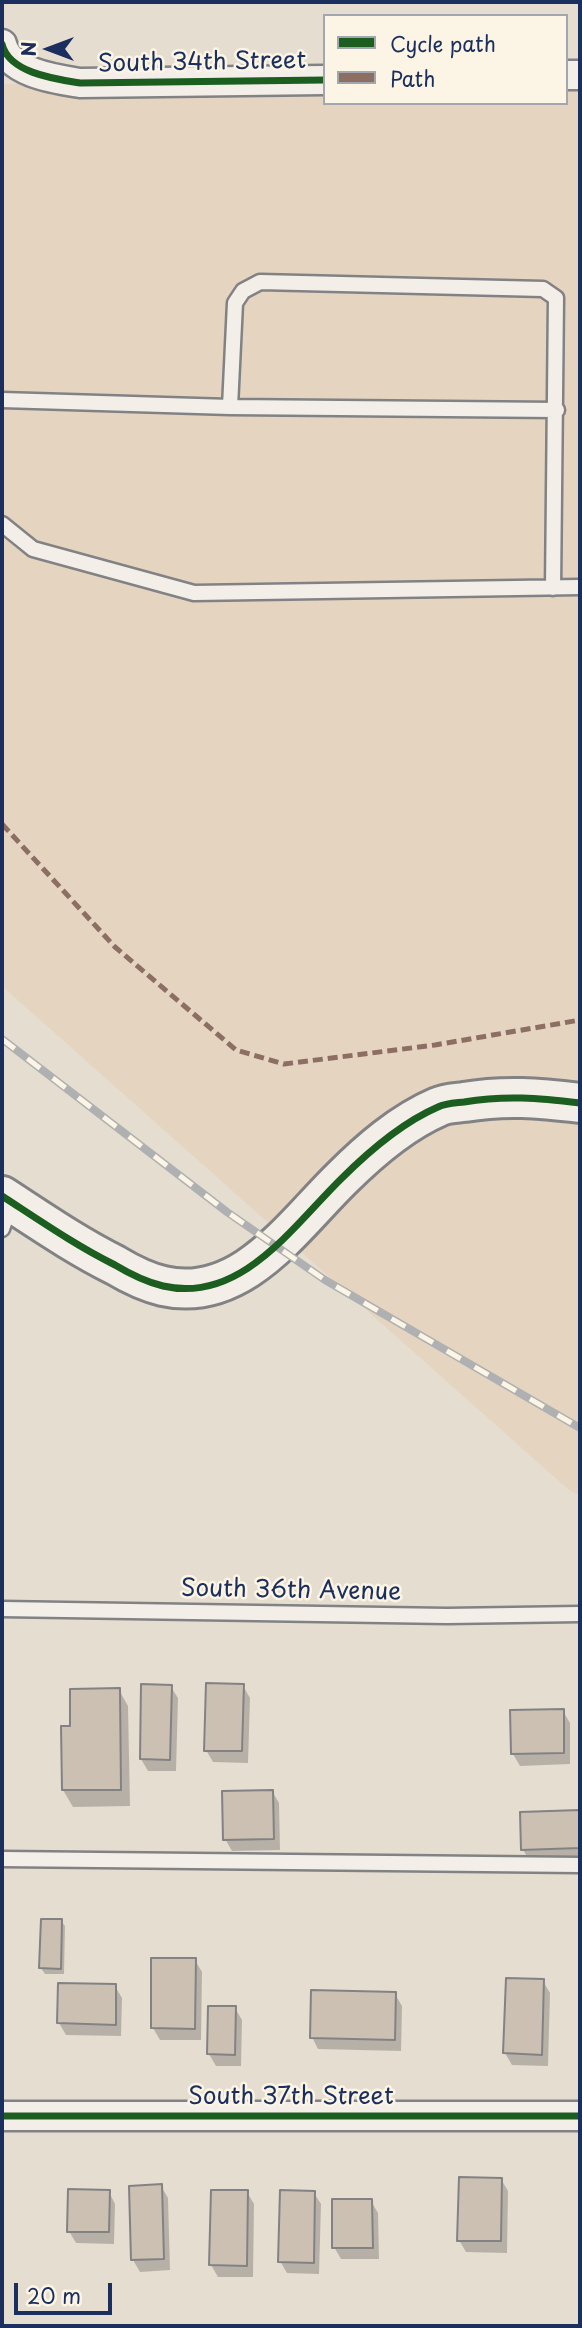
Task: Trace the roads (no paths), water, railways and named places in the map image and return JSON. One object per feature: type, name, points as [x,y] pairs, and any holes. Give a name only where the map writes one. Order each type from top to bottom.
[{"type":"street","name":"South 34th Street","points":[[3,48],[26,69],[41,76],[80,83],[323,80]]},
{"type":"street","points":[[5,1209],[142,1280],[165,1287],[208,1286],[233,1277],[270,1253],[342,1177],[397,1130],[440,1105],[496,1097],[531,1097],[580,1103]]},
{"type":"street","name":"South 37th Street","points":[[2,2116],[580,2116]]},
{"type":"lane","points":[[230,407],[235,303],[243,291],[260,282],[542,289],[556,298],[557,410],[553,588]]},
{"type":"lane","points":[[2,400],[230,407],[557,410]]},
{"type":"lane","points":[[2,524],[33,549],[194,593],[580,587]]},
{"type":"lane","name":"South 36th Avenue","points":[[2,1609],[447,1616],[580,1614]]},
{"type":"lane","points":[[2,1859],[580,1865]]},
{"type":"railway","points":[[2,1039],[227,1212],[325,1280],[580,1428]]}]
